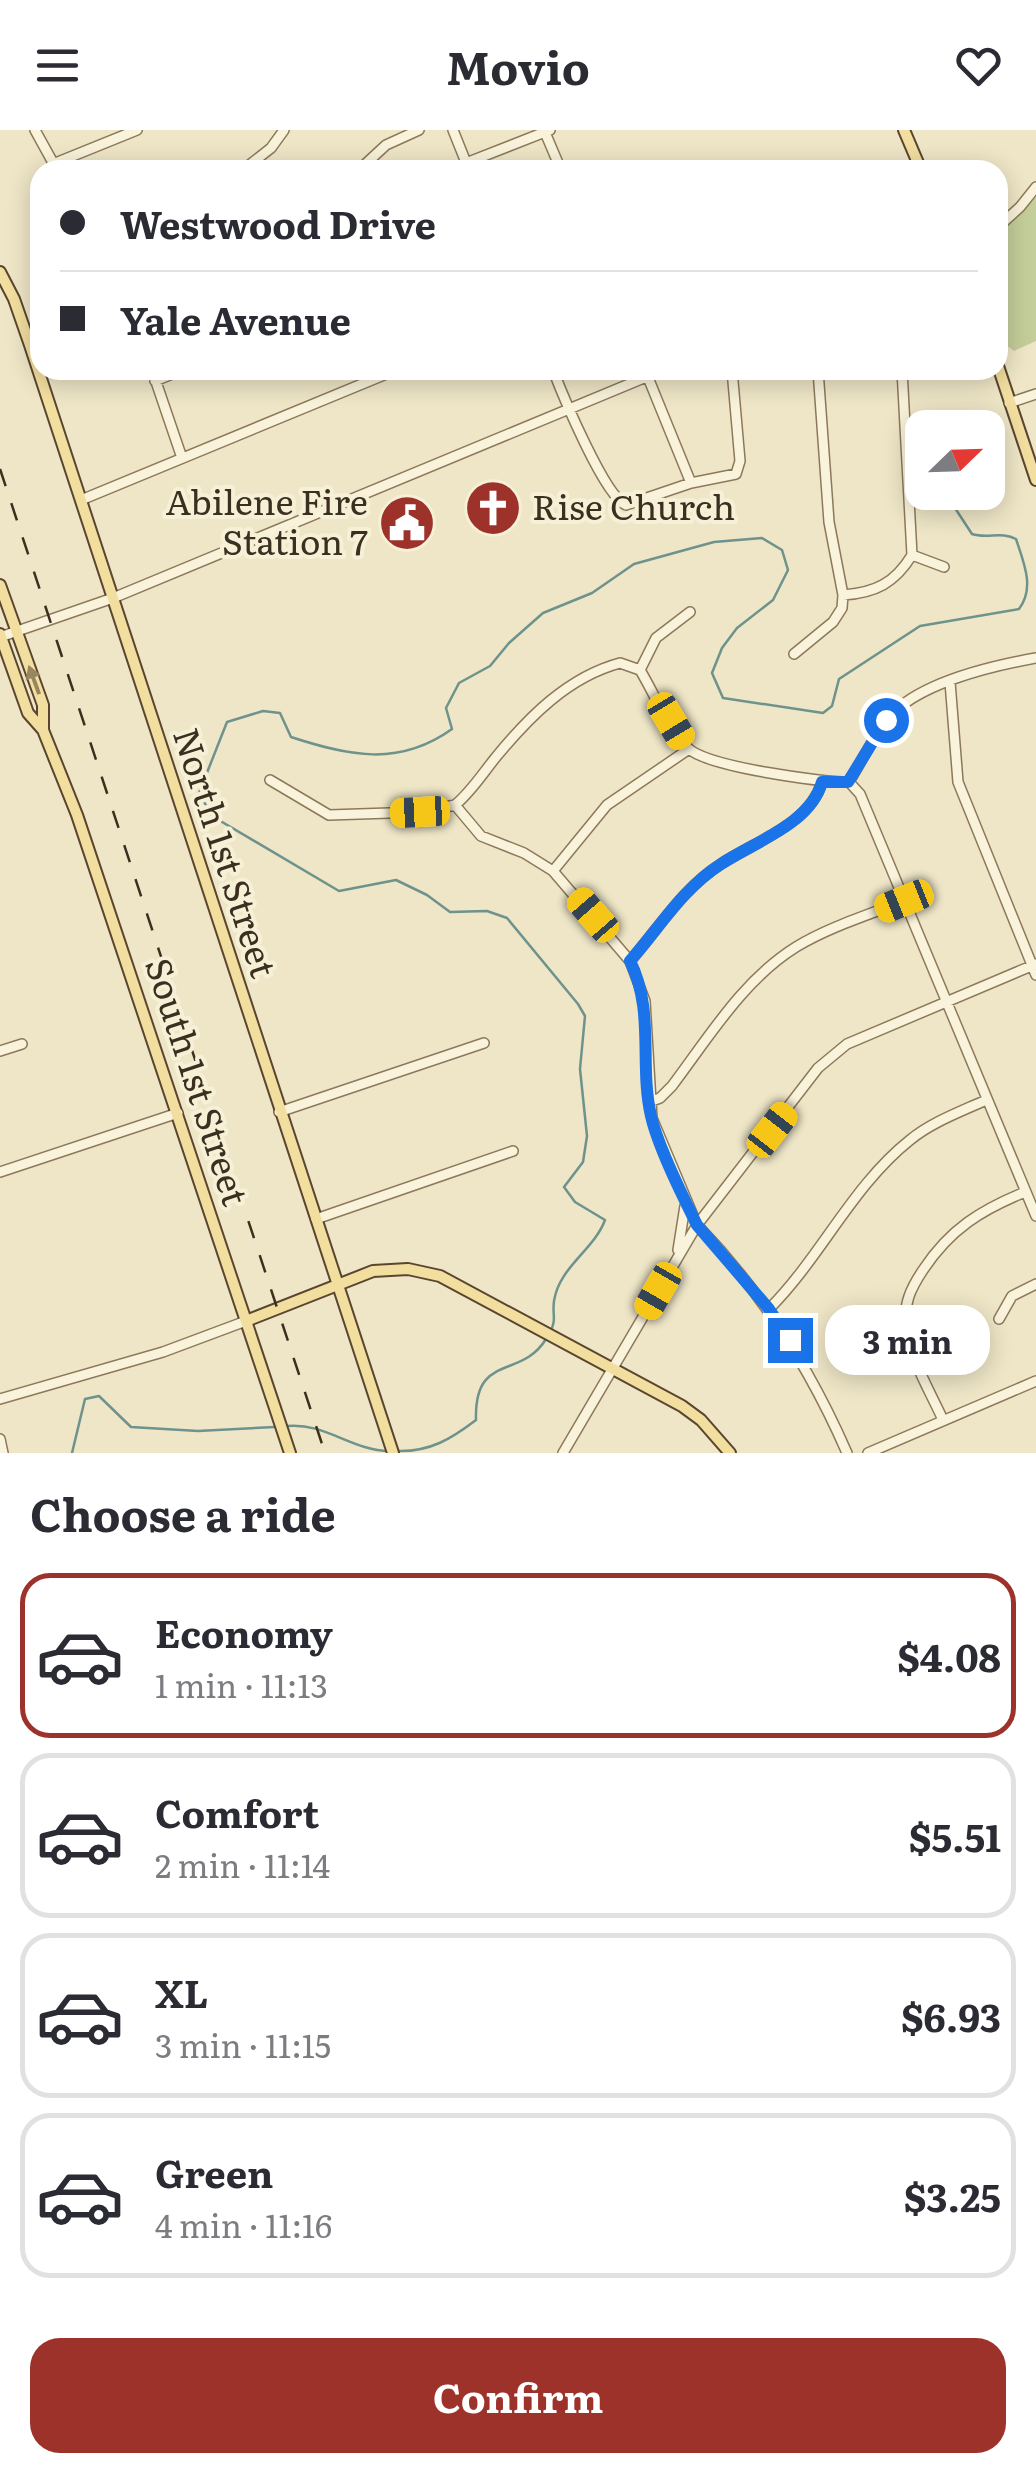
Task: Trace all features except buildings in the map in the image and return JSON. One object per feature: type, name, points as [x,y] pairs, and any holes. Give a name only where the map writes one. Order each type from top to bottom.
[{"type":"main road","points":[[904,130],[916,160]]},
{"type":"main road","name":"North 1st Street","points":[[0,272],[30,333]]},
{"type":"main road","name":"North 1st Street","points":[[46,380],[279,1112],[393,1453]]},
{"type":"main road","points":[[1002,380],[1036,480]]},
{"type":"main road","name":"South 1st Street","points":[[0,585],[43,705],[43,730]]},
{"type":"main road","name":"South 1st Street","points":[[0,636],[28,713],[43,730],[77,815],[288,1447]]},
{"type":"main road","points":[[246,1320],[372,1271],[392,1269],[440,1276],[682,1406],[701,1420],[730,1453]]},
{"type":"street","points":[[36,130],[51,160]]},
{"type":"street","points":[[71,160],[137,130]]},
{"type":"street","points":[[256,160],[284,130]]},
{"type":"street","points":[[370,160],[386,145],[420,130]]},
{"type":"street","points":[[452,130],[465,160]]},
{"type":"street","points":[[481,160],[546,130],[557,160]]},
{"type":"street","points":[[1008,218],[1036,187]]},
{"type":"street","points":[[156,380],[182,458]]},
{"type":"street","points":[[81,500],[372,380]]},
{"type":"street","points":[[556,380],[586,448],[619,503],[626,506],[691,483],[736,474],[740,461],[733,380]]},
{"type":"street","points":[[0,636],[113,598],[631,380]]},
{"type":"street","points":[[649,380],[691,483]]},
{"type":"street","points":[[794,654],[833,622],[842,608],[844,595],[830,522],[819,380]]},
{"type":"street","points":[[844,595],[869,593],[887,584],[912,554],[903,380]]},
{"type":"street","points":[[1009,402],[1036,394]]},
{"type":"street","points":[[912,554],[944,567]]},
{"type":"street","points":[[640,670],[656,638],[690,612]]},
{"type":"street","points":[[848,782],[886,720],[915,696],[1036,658]]},
{"type":"street","points":[[270,780],[329,815],[420,812],[455,805],[522,728],[573,683],[620,663],[640,670],[689,749],[768,773],[848,782],[860,794],[1036,1216]]},
{"type":"street","points":[[564,1453],[697,1225],[818,1068],[874,1030],[1035,968],[958,782],[950,682]]},
{"type":"street","points":[[554,871],[608,805],[689,749]]},
{"type":"street","points":[[630,961],[700,879],[798,818],[817,797],[822,782]]},
{"type":"street","points":[[455,805],[481,836],[524,853],[554,871],[630,961],[645,1000],[652,1118],[690,1210],[697,1225],[769,1309],[814,1383],[846,1453]]},
{"type":"street","points":[[649,1102],[672,1086],[745,990],[780,958],[808,941],[904,901]]},
{"type":"street","points":[[279,1112],[484,1043]]},
{"type":"street","points":[[0,1052],[22,1044]]},
{"type":"street","points":[[769,1309],[891,1156],[938,1122],[986,1100]]},
{"type":"street","points":[[0,1172],[178,1113]]},
{"type":"street","points":[[316,1218],[514,1151]]},
{"type":"street","points":[[943,1420],[908,1337],[908,1296],[934,1253],[955,1229],[992,1206],[1025,1192]]},
{"type":"street","points":[[674,1263],[682,1237],[685,1198]]},
{"type":"street","points":[[690,1210],[701,1210],[717,1202]]},
{"type":"street","points":[[709,1211],[711,1239]]},
{"type":"street","points":[[689,1239],[711,1239]]},
{"type":"street","points":[[999,1319],[1012,1296],[1036,1284]]},
{"type":"street","points":[[0,1399],[163,1352],[246,1320]]},
{"type":"street","points":[[868,1453],[1036,1381]]},
{"type":"street","points":[[0,1439],[3,1453]]},
{"type":"green space","points":[[1036,197],[1036,341],[1014,351],[1008,346],[1008,223]]},
{"type":"waterway","points":[[550,1332],[557,1289],[605,1220],[575,1202],[564,1187],[583,1162],[587,1136],[580,1069],[585,1016],[507,918],[487,911],[450,912],[396,880],[339,891],[212,816],[199,793],[227,722],[263,711],[280,713],[291,737],[312,744],[373,754],[413,749],[452,729],[446,708],[459,683],[490,666],[543,613],[592,593],[634,564],[714,542],[762,538],[782,550],[788,570],[773,600],[737,628],[722,648],[712,673],[723,698],[823,713],[832,706],[839,679],[920,626],[1019,609],[1026,593],[1026,575],[1016,539],[972,534],[956,510]]},
{"type":"waterway","points":[[397,1451],[440,1443],[476,1420],[477,1399],[483,1384],[491,1375],[536,1351],[546,1339]]},
{"type":"waterway","points":[[72,1453],[85,1399],[99,1396],[131,1427],[198,1431],[275,1427]]},
{"type":"waterway","points":[[287,1426],[313,1428],[363,1447],[389,1451]]},
{"type":"railway","points":[[0,469],[325,1453]]},
{"type":"place","name":"Rise Church","points":[[493,508]]},
{"type":"place","name":"Abilene Fire Station 7","points":[[407,523]]},
{"type":"route","points":[[790,1340],[769,1309],[697,1225],[690,1210],[652,1118],[645,1000],[630,961],[700,879],[798,818],[817,797],[822,782],[848,782],[886,720]]}]
